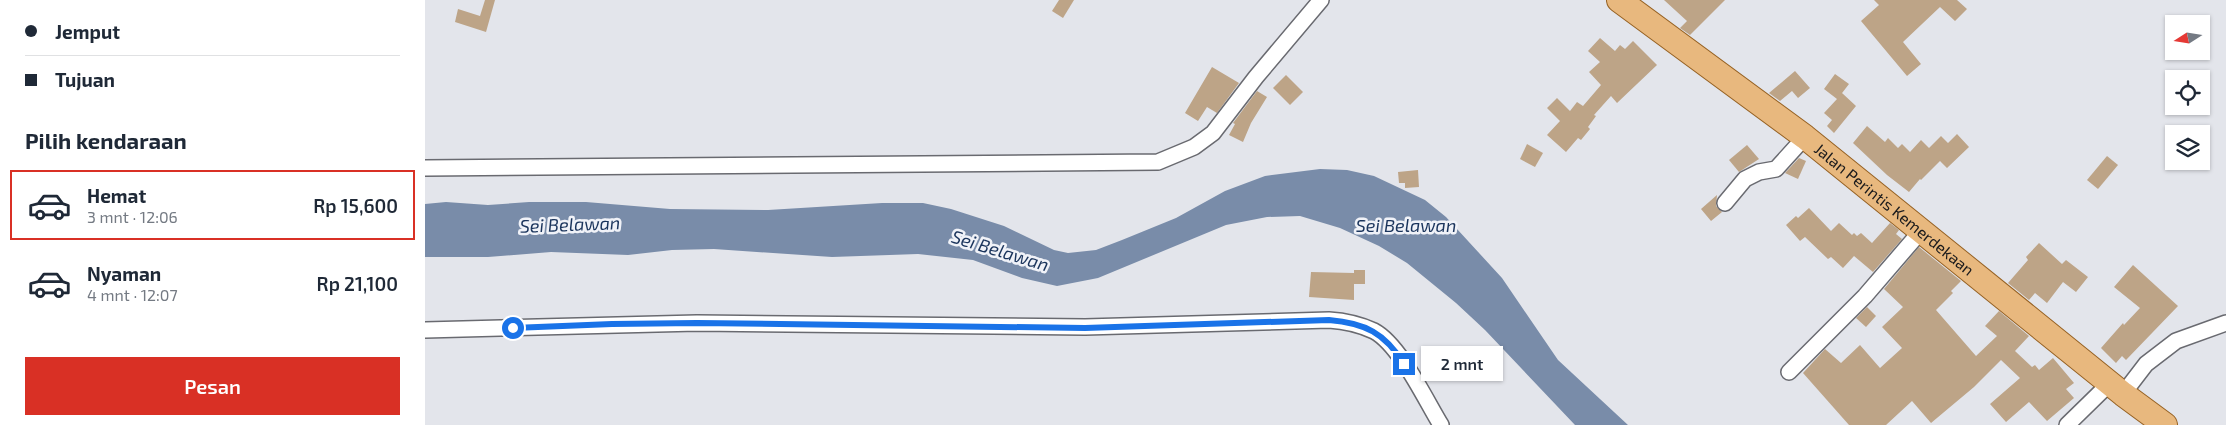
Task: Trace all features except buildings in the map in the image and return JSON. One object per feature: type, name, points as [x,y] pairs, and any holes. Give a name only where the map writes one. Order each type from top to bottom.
[{"type":"main road","name":"Jalan Perintis Kemerdekaan","points":[[1619,0],[1805,137],[2116,388],[2165,425]]},
{"type":"street","points":[[425,168],[1158,162],[1194,147],[1213,133],[1256,77],[1321,0]]},
{"type":"street","points":[[1725,202],[1745,179],[1759,172],[1776,169],[1805,137]]},
{"type":"street","points":[[1789,372],[1865,296],[1921,231]]},
{"type":"street","points":[[425,330],[688,323],[1085,328],[1329,320],[1347,322],[1376,332],[1395,349],[1441,425]]},
{"type":"street","points":[[2067,425],[2176,341],[2226,322]]},
{"type":"water","name":"Sei Belawan","points":[[1320,169],[1347,170],[1374,176],[1425,200],[1446,217],[1502,278],[1558,360],[1628,425],[1575,425],[1485,330],[1456,303],[1407,263],[1379,246],[1340,228],[1300,216],[1267,217],[1226,225],[1098,278],[1057,286],[1022,278],[973,260],[918,254],[832,257],[714,249],[672,250],[628,255],[551,252],[488,257],[425,257],[425,204],[446,202],[488,205],[529,202],[586,202],[670,209],[768,210],[882,203],[923,203],[951,209],[1004,226],[1054,250],[1068,253],[1096,250],[1122,240],[1176,218],[1225,191],[1265,176]]},
{"type":"route","points":[[513,328],[697,323],[1085,328],[1329,320],[1360,325],[1376,332],[1395,349],[1404,364]]}]
